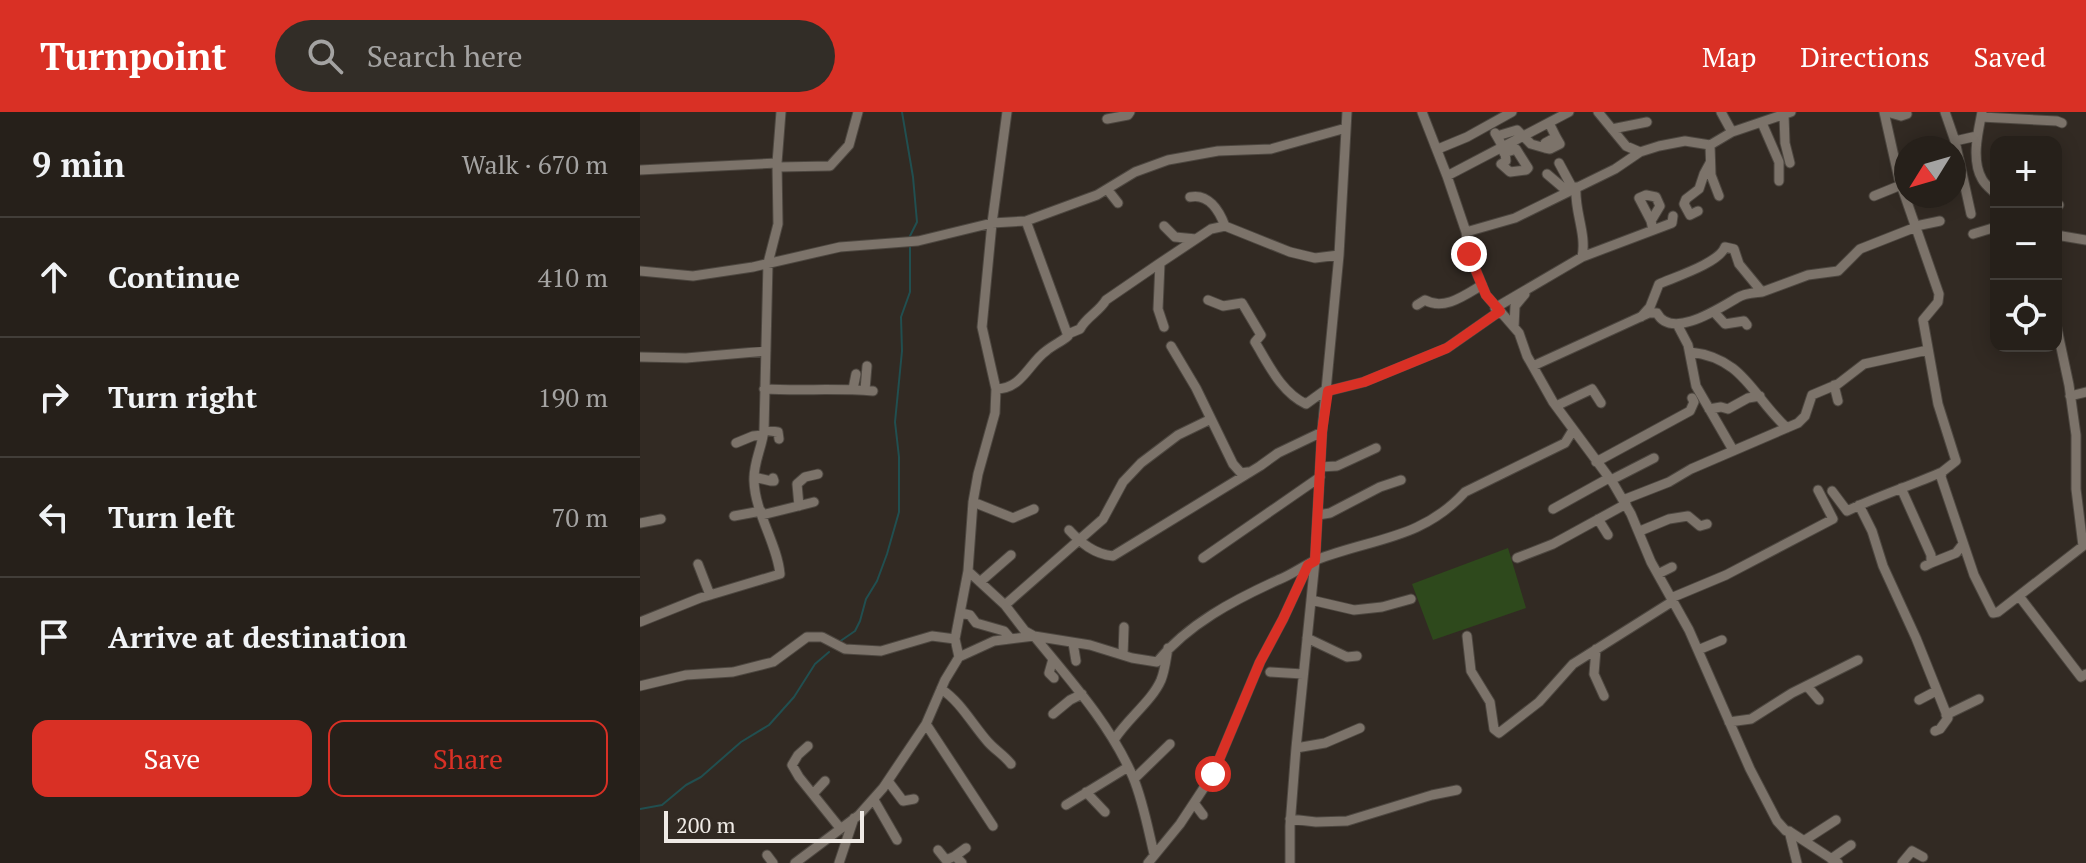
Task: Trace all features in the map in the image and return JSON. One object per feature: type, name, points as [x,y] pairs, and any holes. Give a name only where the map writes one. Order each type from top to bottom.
[{"type":"street","points":[[640,622],[710,595],[780,574],[762,513],[754,463],[762,446],[763,433],[768,263],[778,224],[781,112]]},
{"type":"street","points":[[640,170],[830,166],[849,145],[858,112]]},
{"type":"street","points":[[959,657],[955,639],[968,571],[973,502],[995,413],[996,389],[982,327],[1007,112]]},
{"type":"street","points":[[1290,863],[1290,819],[1339,255],[1347,112]]},
{"type":"street","points":[[1422,112],[1438,149],[1466,232],[1469,254],[1482,285],[1514,327],[1556,406],[1610,479],[1640,531],[1777,821],[1786,831],[1805,840],[1834,861],[1851,845]]},
{"type":"street","points":[[1447,176],[1503,150],[1569,112]]},
{"type":"street","points":[[1598,112],[1626,146],[1640,152]]},
{"type":"street","points":[[1721,112],[1732,132]]},
{"type":"street","points":[[1894,151],[1886,112],[1901,116],[1907,114]]},
{"type":"street","points":[[1945,112],[1953,136]]},
{"type":"street","points":[[1107,119],[1129,113],[1131,126]]},
{"type":"street","points":[[1466,232],[1515,218],[1615,169],[1640,152],[1685,141],[1710,145],[1732,132],[1788,113],[1785,143],[1790,163]]},
{"type":"street","points":[[1438,149],[1467,137],[1505,114]]},
{"type":"street","points":[[1990,188],[1981,179],[1977,136],[1981,114],[2062,123]]},
{"type":"street","points":[[1612,129],[1647,122]]},
{"type":"street","points":[[1503,150],[1496,134],[1513,129],[1529,139],[1531,144],[1545,148],[1545,143],[1556,137],[1549,123]]},
{"type":"street","points":[[1762,123],[1779,162],[1779,181]]},
{"type":"street","points":[[640,271],[693,276],[840,247],[918,241],[992,223],[1026,221],[1107,189],[1135,172],[1168,160],[1218,151],[1271,149],[1346,128]]},
{"type":"street","points":[[1966,138],[1977,136]]},
{"type":"street","points":[[1710,145],[1711,175],[1719,196]]},
{"type":"street","points":[[1559,163],[1572,189],[1584,243],[1582,257]]},
{"type":"street","points":[[1698,211],[1690,215],[1684,204],[1699,189],[1710,163]]},
{"type":"street","points":[[1547,174],[1572,189]]},
{"type":"street","points":[[1874,196],[1894,188]]},
{"type":"street","points":[[1107,189],[1118,203]]},
{"type":"street","points":[[1966,191],[1971,214]]},
{"type":"street","points":[[1190,197],[1202,197],[1215,206],[1224,222],[1290,252],[1315,258],[1339,255]]},
{"type":"street","points":[[1832,491],[1847,511],[1942,472],[1956,461],[1943,422],[1923,320],[1938,302],[1939,294],[1909,208]]},
{"type":"street","points":[[1208,300],[1223,306],[1242,303],[1261,335],[1255,342],[1272,371],[1306,404],[1328,390],[1364,382],[1447,348],[1498,309],[1582,257],[1652,226],[1672,223],[1673,216]]},
{"type":"street","points":[[1026,221],[1068,334]]},
{"type":"street","points":[[1533,366],[1649,313],[1657,313],[1661,321],[1678,326],[1714,312],[1739,296],[1762,292],[1808,275],[1838,271],[1860,249],[1916,226],[1940,221]]},
{"type":"street","points":[[996,389],[1003,389],[1028,374],[1043,352],[1080,329],[1083,322],[1102,308],[1106,300],[1224,222]]},
{"type":"street","points":[[1164,226],[1175,237],[1194,244]]},
{"type":"street","points":[[1973,234],[1990,229]]},
{"type":"street","points":[[2062,236],[2086,240]]},
{"type":"street","points":[[1175,237],[1175,252]]},
{"type":"street","points":[[1641,317],[1650,307],[1659,284],[1706,264],[1723,253],[1725,247],[1734,249],[1739,264],[1762,292]]},
{"type":"street","points":[[1160,263],[1158,309],[1164,327]]},
{"type":"street","points":[[1417,305],[1425,300],[1445,303],[1482,285]]},
{"type":"street","points":[[1529,290],[1538,298]]},
{"type":"street","points":[[1514,327],[1515,306],[1529,290]]},
{"type":"street","points":[[1714,312],[1725,324],[1744,321],[1747,325]]},
{"type":"street","points":[[1678,326],[1690,352],[1696,386],[1733,450]]},
{"type":"street","points":[[1171,346],[1233,464],[1241,473],[1248,472]]},
{"type":"street","points":[[1517,558],[1553,544],[1624,502],[1691,469],[1787,428],[1805,416],[1812,395],[1834,385],[1864,364],[1928,350]]},
{"type":"street","points":[[640,357],[686,358],[766,351]]},
{"type":"street","points":[[1690,352],[1712,355],[1749,381],[1787,428]]},
{"type":"street","points":[[1942,472],[1945,490],[1974,575],[1993,613],[2083,546],[2077,508],[2076,435],[2061,352]]},
{"type":"street","points":[[764,389],[869,390],[867,366]]},
{"type":"street","points":[[853,389],[856,374]]},
{"type":"street","points":[[1834,385],[1838,401]]},
{"type":"street","points":[[1556,406],[1592,389],[1601,403]]},
{"type":"street","points":[[2070,396],[2086,392]]},
{"type":"street","points":[[1709,409],[1728,409],[1748,398],[1760,396]]},
{"type":"street","points":[[1596,462],[1690,411],[1694,402],[1692,398]]},
{"type":"street","points":[[1005,605],[1103,519],[1123,482],[1141,463],[1178,435],[1211,419]]},
{"type":"street","points":[[795,863],[874,800],[926,724],[959,657],[994,641],[1034,636],[1090,645],[1157,662],[1191,629],[1254,590],[1312,563],[1423,526],[1465,492],[1565,443],[1573,430]]},
{"type":"street","points":[[736,443],[763,433],[778,432],[779,439]]},
{"type":"street","points":[[1069,530],[1080,542],[1098,553],[1113,556],[1278,453],[1322,432]]},
{"type":"street","points":[[1203,558],[1320,472],[1376,448]]},
{"type":"street","points":[[1553,509],[1654,458]]},
{"type":"street","points":[[799,506],[797,484],[805,477],[818,474]]},
{"type":"street","points":[[754,477],[774,481],[773,478]]},
{"type":"street","points":[[1318,515],[1330,513],[1380,487],[1401,480]]},
{"type":"street","points":[[1901,488],[1931,555],[1928,564],[1956,553],[1963,544]]},
{"type":"street","points":[[1467,636],[1471,671],[1490,702],[1494,729],[1499,733],[1539,702],[1573,664],[1672,600],[1815,531],[1833,519],[1818,490]]},
{"type":"street","points":[[734,516],[814,502]]},
{"type":"street","points":[[973,502],[1013,518],[1034,509]]},
{"type":"street","points":[[1859,505],[1948,718],[1935,731]]},
{"type":"street","points":[[1640,531],[1669,519],[1688,516],[1700,526],[1707,524]]},
{"type":"street","points":[[640,523],[661,519]]},
{"type":"street","points":[[1598,519],[1608,535]]},
{"type":"street","points":[[980,582],[1011,555]]},
{"type":"street","points":[[1148,863],[1194,803],[1221,758],[1260,662],[1312,563]]},
{"type":"street","points":[[698,564],[710,595]]},
{"type":"street","points":[[1658,574],[1672,567]]},
{"type":"street","points":[[968,571],[1005,605],[1025,631],[1034,636],[1082,694],[1114,740],[1134,779],[1154,854]]},
{"type":"street","points":[[2019,596],[2084,678]]},
{"type":"street","points":[[1311,600],[1354,610],[1411,599]]},
{"type":"street","points":[[961,613],[970,615],[976,623],[1004,631],[1010,638]]},
{"type":"street","points":[[1123,655],[1124,627]]},
{"type":"street","points":[[640,686],[686,675],[733,672],[773,662],[807,637],[822,637],[845,649],[881,651],[932,636],[955,639]]},
{"type":"street","points":[[1307,638],[1347,657],[1357,656]]},
{"type":"street","points":[[1698,650],[1722,640]]},
{"type":"street","points":[[1073,643],[1076,661]]},
{"type":"street","points":[[1114,740],[1156,688],[1165,667],[1168,648]]},
{"type":"street","points":[[1596,649],[1594,674],[1604,696]]},
{"type":"street","points":[[1053,659],[1049,673],[1054,678]]},
{"type":"street","points":[[1729,722],[1751,719],[1858,660]]},
{"type":"street","points":[[1270,672],[1303,674]]},
{"type":"street","points":[[1807,686],[1819,700]]},
{"type":"street","points":[[941,689],[952,696],[990,745],[1011,764]]},
{"type":"street","points":[[1919,700],[1936,691]]},
{"type":"street","points":[[1053,714],[1082,694]]},
{"type":"street","points":[[1946,715],[1979,699]]},
{"type":"street","points":[[926,724],[993,826]]},
{"type":"street","points":[[1296,748],[1325,743],[1360,728]]},
{"type":"street","points":[[1134,779],[1170,744]]},
{"type":"street","points":[[808,746],[792,765],[840,828]]},
{"type":"street","points":[[1066,805],[1128,767]]},
{"type":"street","points":[[813,794],[825,781]]},
{"type":"street","points":[[888,781],[903,801],[914,799]]},
{"type":"street","points":[[1290,819],[1347,821],[1457,790]]},
{"type":"street","points":[[1086,792],[1105,812]]},
{"type":"street","points":[[874,800],[897,840]]},
{"type":"street","points":[[1194,803],[1203,815]]},
{"type":"street","points":[[839,863],[854,818]]},
{"type":"street","points":[[1805,840],[1836,820]]},
{"type":"street","points":[[1789,831],[1797,863]]},
{"type":"street","points":[[938,850],[946,860],[959,860],[966,848]]},
{"type":"street","points":[[1902,863],[1912,851],[1923,857]]},
{"type":"green space","points":[[1508,548],[1526,608],[1433,640],[1412,584]]},
{"type":"waterway","points":[[902,112],[917,222],[910,236]]},
{"type":"waterway","points":[[839,642],[855,631],[860,621],[866,599],[887,554],[899,512],[899,457],[895,422],[902,351],[901,317],[910,292],[910,246]]},
{"type":"waterway","points":[[640,809],[662,805],[701,777],[741,742],[769,725],[794,697],[815,664],[829,652]]},
{"type":"route","points":[[1213,774],[1260,662],[1308,565],[1315,561],[1322,432],[1328,391],[1364,382],[1447,348],[1500,311],[1486,295],[1469,254]]}]
